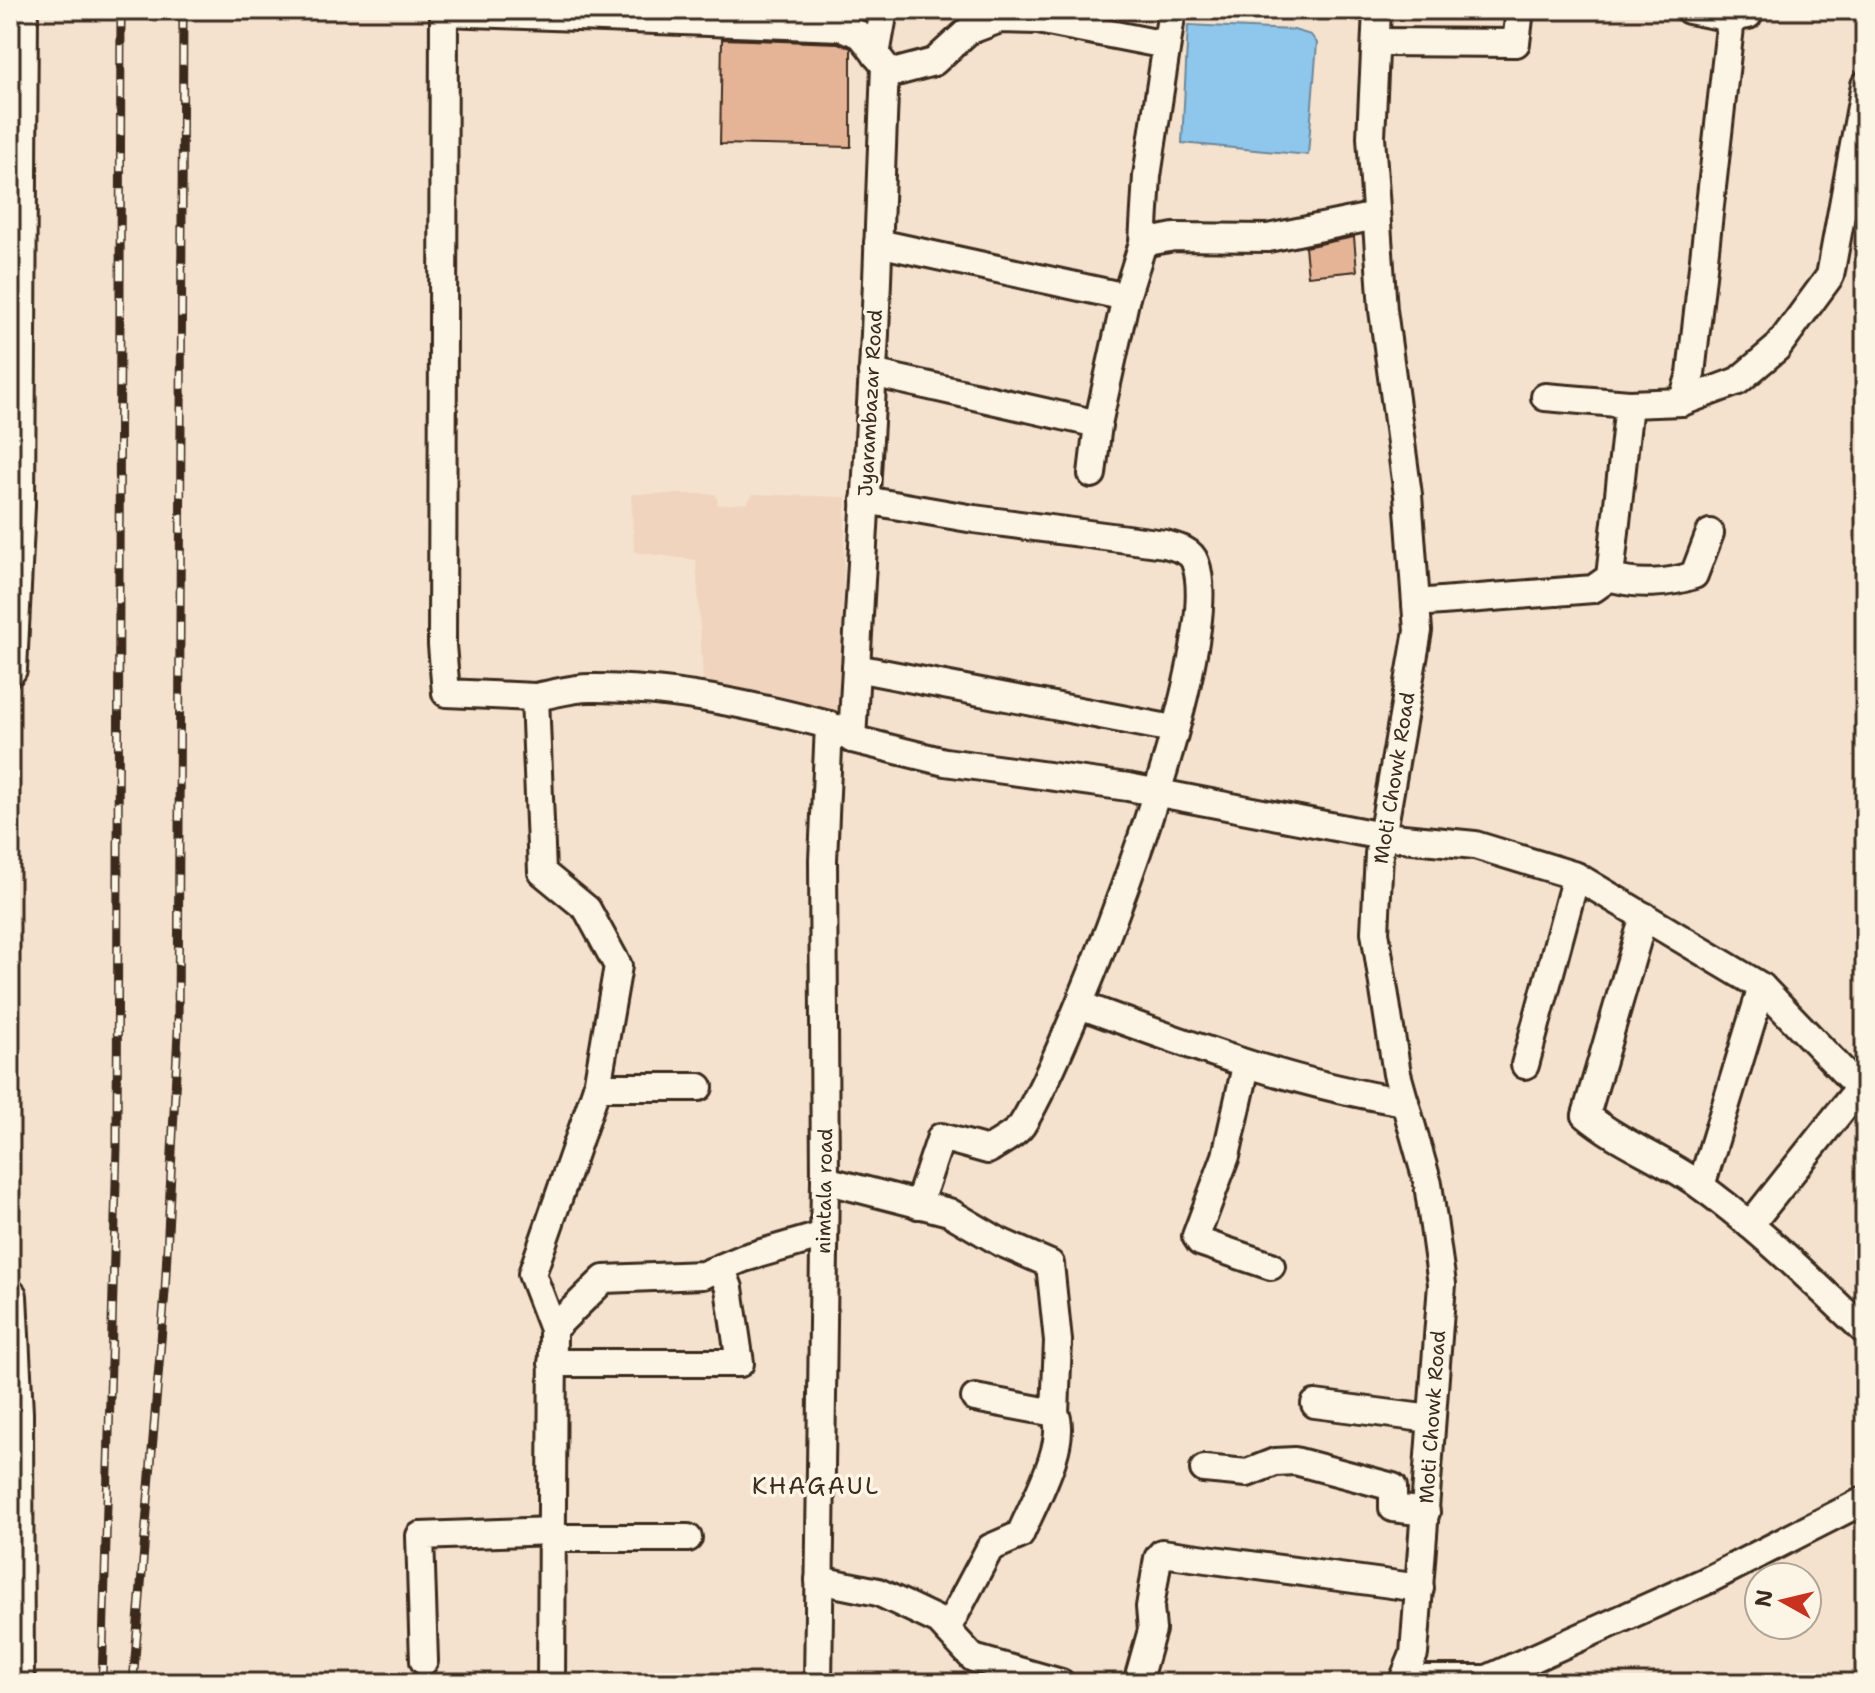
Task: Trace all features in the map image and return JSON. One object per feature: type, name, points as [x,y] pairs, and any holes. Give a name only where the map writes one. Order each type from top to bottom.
[{"type":"main road","points":[[10,669],[21,10]]},
{"type":"main road","points":[[10,1296],[17,1683]]},
{"type":"street","name":"Jyarambazar Road","points":[[841,732],[856,668],[878,243],[884,10]]},
{"type":"street","points":[[957,42],[962,10]]},
{"type":"street","points":[[1092,474],[1098,424],[1126,297],[1143,243],[1147,176],[1172,10]]},
{"type":"street","name":"Moti Chowk Road","points":[[1377,10],[1371,137],[1376,216],[1383,310],[1408,495],[1418,631],[1382,836],[1375,932],[1397,1074],[1428,1184],[1442,1284],[1414,1654],[1403,1681]]},
{"type":"street","points":[[1377,42],[1516,43],[1520,10]]},
{"type":"street","points":[[1682,402],[1691,374],[1740,14],[1689,10]]},
{"type":"street","points":[[1166,45],[1090,19],[1018,17],[982,23],[934,62],[882,65],[861,35],[841,27],[772,17],[444,11],[442,613],[446,693],[535,697],[588,687],[675,693],[781,712],[945,762],[1158,793],[1382,836],[1475,845],[1576,876],[1762,987],[1862,1091],[1750,1225]]},
{"type":"street","points":[[1545,397],[1629,404],[1682,402],[1738,381],[1777,348],[1830,276],[1858,172],[1865,85]]},
{"type":"street","points":[[1143,243],[1174,237],[1268,238],[1376,216]]},
{"type":"street","points":[[878,243],[1126,297]]},
{"type":"street","points":[[872,373],[1098,424]]},
{"type":"street","points":[[1416,603],[1593,589],[1610,577],[1629,404]]},
{"type":"street","points":[[865,500],[974,519],[1126,537],[1184,550],[1195,559],[1202,596],[1190,668],[1158,793],[1080,1005],[1020,1128],[988,1150],[941,1137],[918,1205]]},
{"type":"street","points":[[1610,577],[1625,582],[1678,581],[1694,575],[1710,533]]},
{"type":"street","points":[[856,668],[1173,729]]},
{"type":"street","points":[[535,697],[542,872],[587,909],[618,966],[597,1087],[532,1274],[553,1329],[551,1683]]},
{"type":"street","name":"nimtala road","points":[[818,1683],[825,1180],[823,860],[841,732]]},
{"type":"street","points":[[1525,1065],[1576,876]]},
{"type":"street","points":[[1644,916],[1586,1115],[1701,1186],[1750,1225],[1865,1331]]},
{"type":"street","points":[[1701,1186],[1762,987]]},
{"type":"street","points":[[1080,1005],[1246,1066],[1338,1092],[1405,1102]]},
{"type":"street","points":[[1246,1066],[1226,1156],[1196,1236],[1200,1242],[1271,1266]]},
{"type":"street","points":[[597,1087],[699,1087]]},
{"type":"street","points":[[825,1180],[949,1212],[1000,1242],[1050,1264],[1058,1341],[1055,1413],[1059,1421],[1059,1442],[1020,1535],[990,1548],[947,1629]]},
{"type":"street","points":[[553,1329],[604,1279],[703,1275],[722,1270],[744,1258],[824,1235]]},
{"type":"street","points":[[552,1363],[740,1363],[729,1288],[722,1270]]},
{"type":"street","points":[[975,1398],[1055,1413]]},
{"type":"street","points":[[1315,1404],[1431,1419]]},
{"type":"street","points":[[1204,1469],[1247,1473],[1275,1462],[1295,1461],[1393,1487],[1393,1508],[1426,1512]]},
{"type":"street","points":[[1403,1681],[1487,1679],[1706,1581],[1865,1500]]},
{"type":"street","points":[[424,1661],[420,1536],[688,1538]]},
{"type":"street","points":[[1137,1683],[1152,1630],[1150,1607],[1158,1558],[1162,1553],[1420,1588]]},
{"type":"street","points":[[819,1580],[878,1592],[947,1629],[973,1658],[1061,1683]]},
{"type":"shaded area","points":[[631,494],[716,494],[718,505],[747,503],[753,494],[846,497],[839,720],[704,700],[696,560],[634,552]]},
{"type":"water","points":[[1188,25],[1294,30],[1311,35],[1317,43],[1308,155],[1182,143]]},
{"type":"building","points":[[722,39],[838,43],[851,48],[851,147],[720,144]]},
{"type":"building","points":[[1354,237],[1357,271],[1308,276],[1305,247]]},
{"type":"railway","points":[[102,1683],[117,1147],[121,10]]},
{"type":"railway","points":[[133,1683],[165,1292],[178,1032],[183,10]]},
{"type":"district","name":"KHAGAUL","points":[[816,1486]]}]
